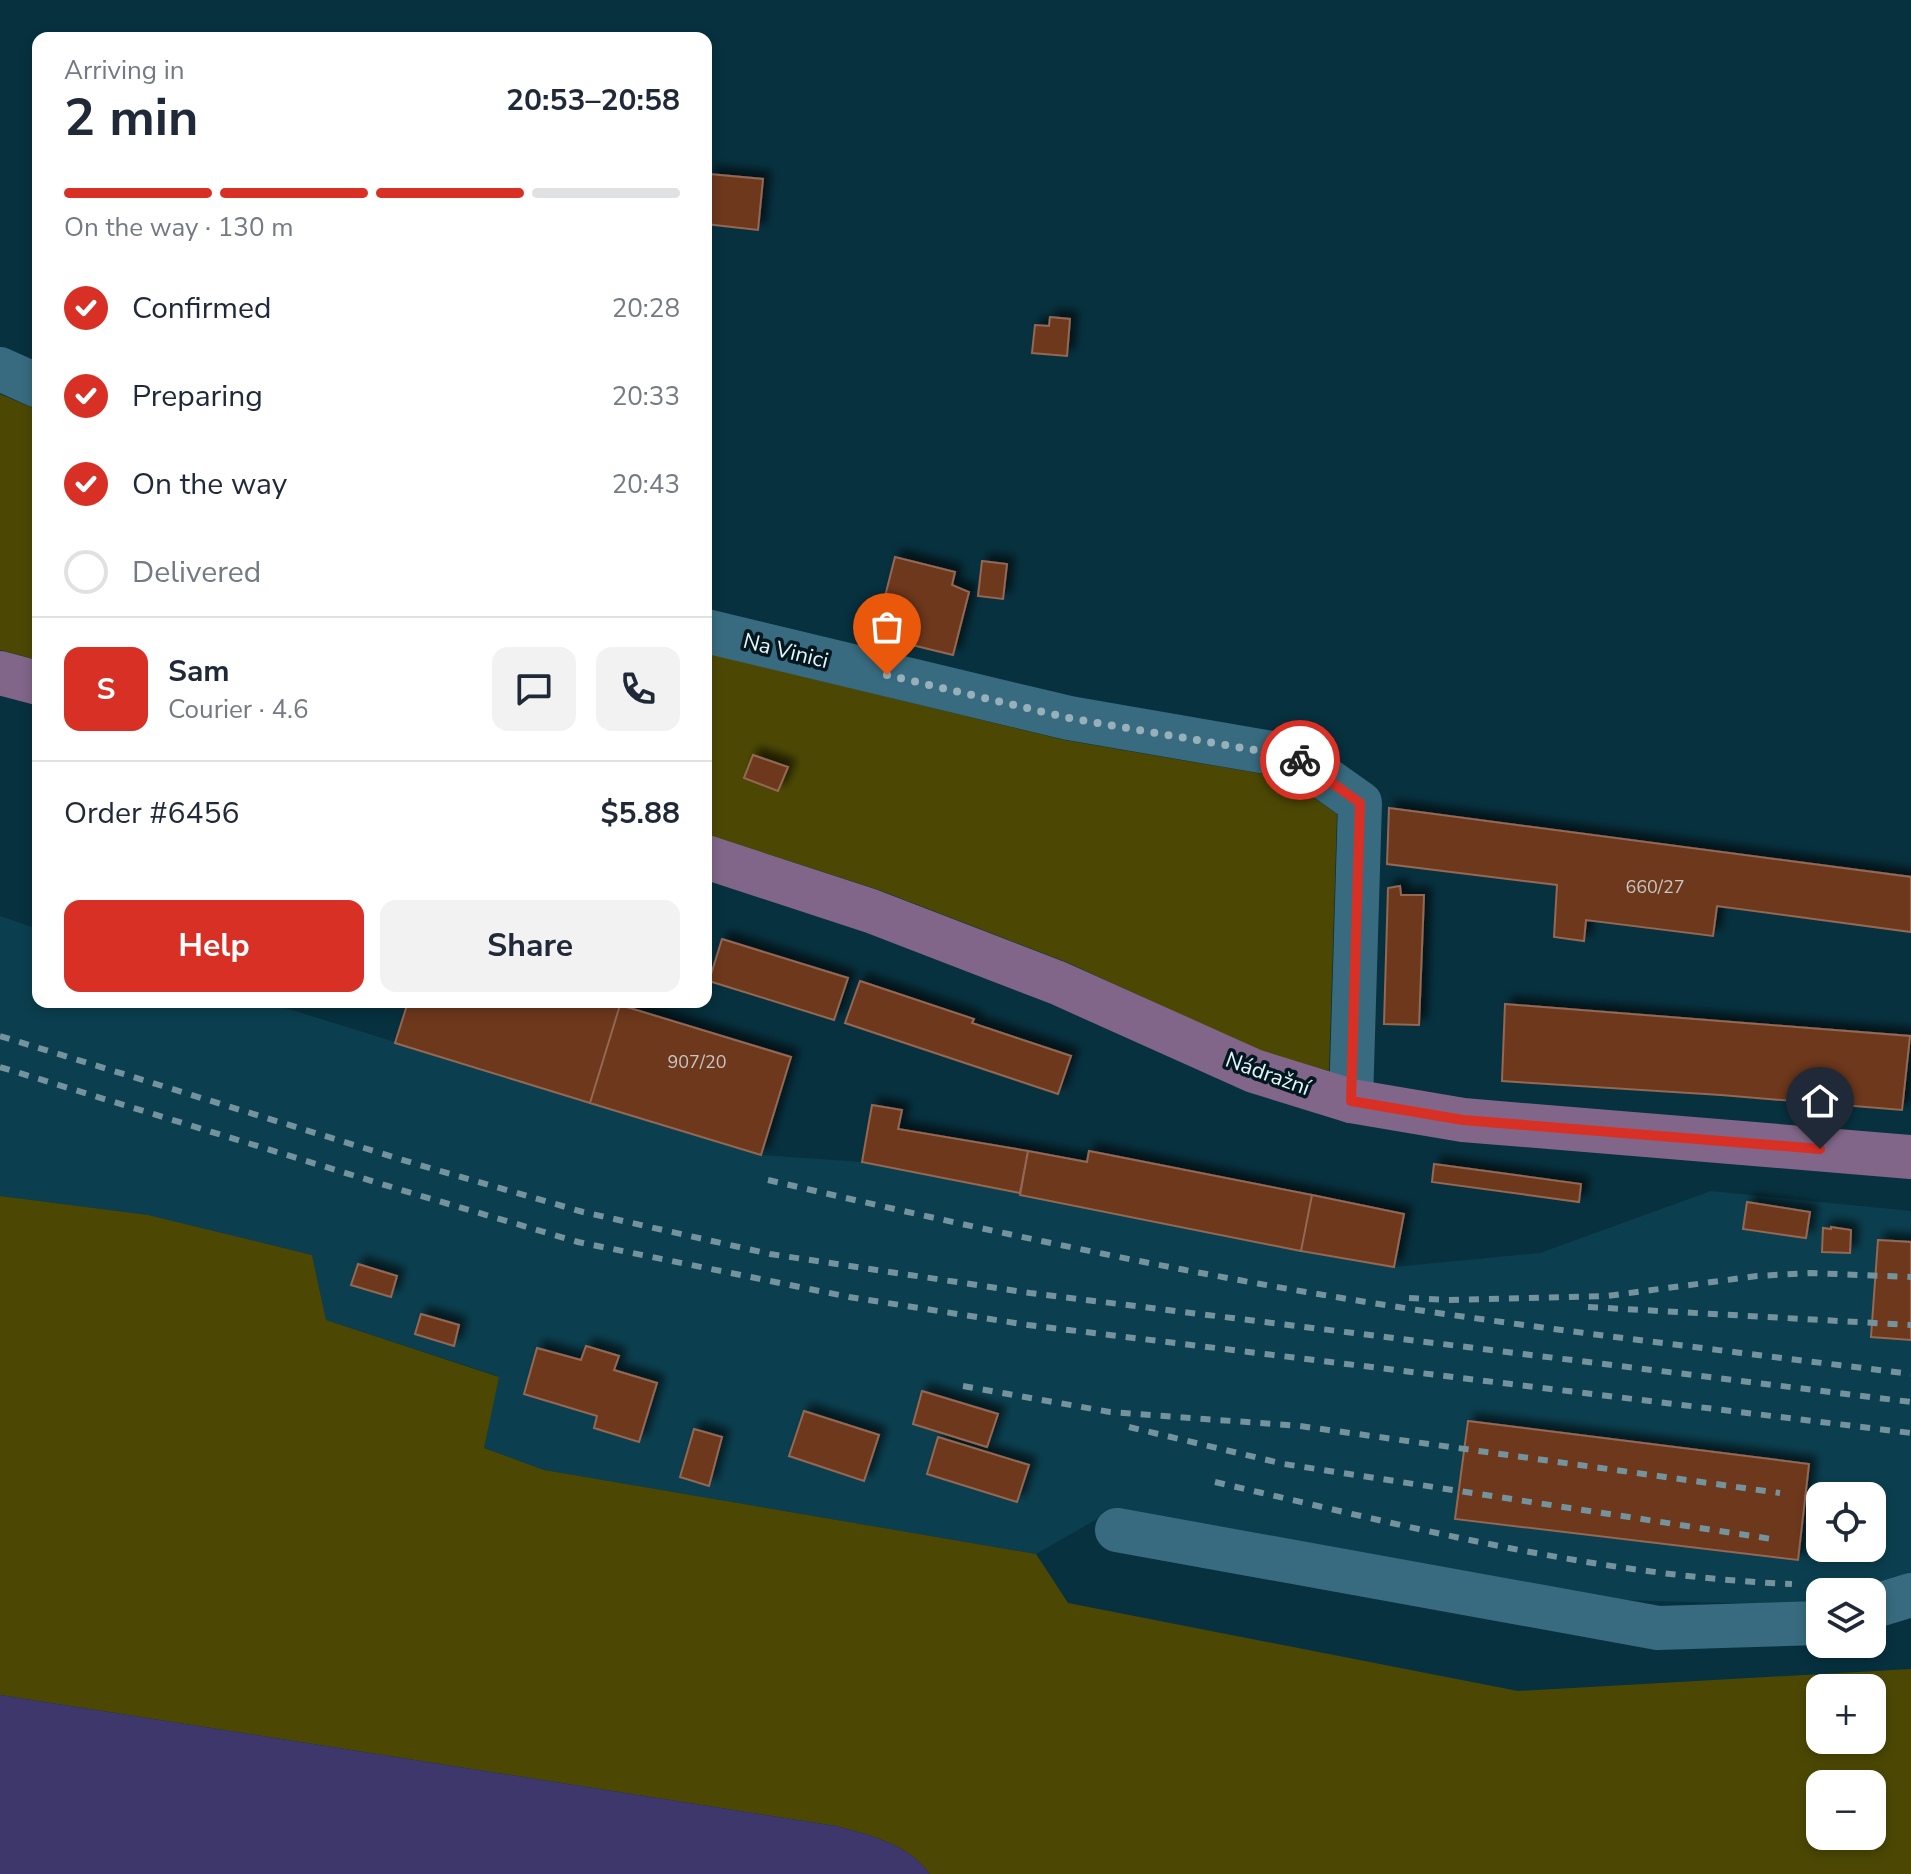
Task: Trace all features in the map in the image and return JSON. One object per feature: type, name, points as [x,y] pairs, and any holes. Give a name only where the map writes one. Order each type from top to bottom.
[{"type":"main road","points":[[0,673],[32,681]]},
{"type":"main road","name":"Nádražní","points":[[712,859],[871,911],[1058,983],[1254,1071],[1351,1101],[1463,1120],[1911,1157]]},
{"type":"street","points":[[0,369],[32,383]]},
{"type":"street","name":"Na Vinici","points":[[712,632],[1069,718],[1295,757],[1360,803],[1351,1101]]},
{"type":"street","points":[[1117,1530],[1658,1628],[1806,1623]]},
{"type":"street","points":[[1886,1603],[1911,1595]]},
{"type":"shaded area","points":[[0,394],[32,407],[32,658],[0,650]]},
{"type":"shaded area","points":[[712,654],[1064,740],[1286,778],[1337,814],[1329,1071],[1261,1051],[1066,962],[879,890],[712,836]]},
{"type":"shaded area","points":[[0,916],[32,927],[32,1008],[285,1008],[761,1155],[862,1162],[1394,1267],[1540,1253],[1711,1191],[1911,1211],[1911,1581],[1886,1588],[1886,1578],[1806,1578],[1806,1602],[1770,1604],[1613,1600],[1111,1511],[1036,1554],[544,1470],[484,1448],[498,1376],[326,1320],[312,1255],[148,1215],[0,1196]]},
{"type":"shaded area","points":[[0,1196],[148,1215],[312,1255],[326,1320],[499,1377],[484,1448],[544,1470],[1036,1554],[1068,1603],[1518,1691],[1806,1675],[1806,1754],[1886,1754],[1886,1674],[1822,1674],[1911,1669],[1911,1874],[930,1874],[921,1863],[900,1848],[836,1826],[0,1695]]},
{"type":"shaded area","points":[[0,1695],[836,1826],[900,1848],[921,1863],[930,1874],[0,1874]]},
{"type":"building","points":[[712,174],[763,179],[758,230],[712,225]]},
{"type":"building","points":[[1050,317],[1070,319],[1067,356],[1032,353],[1035,325],[1049,326]]},
{"type":"building","points":[[895,557],[955,572],[952,585],[969,592],[953,655],[875,636]]},
{"type":"building","points":[[982,561],[1007,564],[1003,599],[978,596]]},
{"type":"building","points":[[753,755],[788,767],[778,791],[744,778]]},
{"type":"building","points":[[1389,808],[1911,877],[1911,932],[1717,906],[1713,936],[1586,920],[1584,941],[1554,937],[1557,885],[1387,864]]},
{"type":"building","points":[[1400,886],[1401,895],[1424,895],[1419,1025],[1384,1024],[1388,888]]},
{"type":"building","points":[[722,939],[848,978],[834,1020],[712,982],[712,971]]},
{"type":"building","points":[[860,981],[1071,1056],[1058,1094],[845,1023]]},
{"type":"building","points":[[1505,1004],[1910,1036],[1902,1110],[1502,1081]]},
{"type":"building","points":[[406,1008],[619,1008],[590,1103],[395,1043]]},
{"type":"building","points":[[619,1008],[630,1008],[791,1057],[761,1155],[590,1103]]},
{"type":"building","points":[[872,1105],[902,1110],[898,1129],[1028,1151],[1020,1193],[862,1162]]},
{"type":"building","points":[[1028,1151],[1087,1162],[1089,1151],[1312,1195],[1301,1251],[1020,1195]]},
{"type":"building","points":[[1434,1164],[1581,1184],[1579,1202],[1432,1182]]},
{"type":"building","points":[[1312,1195],[1404,1214],[1394,1267],[1301,1251]]},
{"type":"building","points":[[1747,1202],[1810,1212],[1806,1238],[1743,1229]]},
{"type":"building","points":[[1823,1228],[1851,1230],[1850,1253],[1822,1252]]},
{"type":"building","points":[[1878,1240],[1911,1242],[1911,1340],[1871,1337]]},
{"type":"building","points":[[358,1264],[397,1276],[391,1297],[351,1285]]},
{"type":"building","points":[[421,1314],[459,1325],[454,1346],[415,1334]]},
{"type":"building","points":[[586,1346],[619,1356],[614,1370],[657,1383],[639,1442],[594,1428],[597,1416],[524,1394],[537,1348],[581,1360]]},
{"type":"building","points":[[922,1391],[998,1414],[987,1447],[913,1424]]},
{"type":"building","points":[[804,1411],[879,1435],[864,1481],[789,1456]]},
{"type":"building","points":[[1468,1421],[1809,1464],[1798,1560],[1455,1519]]},
{"type":"building","points":[[694,1429],[722,1437],[709,1486],[680,1477]]},
{"type":"building","points":[[938,1437],[1029,1465],[1017,1502],[927,1474]]},
{"type":"railway","points":[[0,1036],[583,1212],[770,1254],[1030,1293],[1911,1402]]},
{"type":"railway","points":[[0,1067],[578,1242],[849,1297],[1028,1325],[1911,1433]]},
{"type":"railway","points":[[768,1180],[1098,1253],[1264,1285],[1551,1329],[1911,1374]]},
{"type":"railway","points":[[1409,1298],[1607,1296],[1757,1276],[1810,1273],[1911,1277]]},
{"type":"railway","points":[[1588,1307],[1911,1325]]},
{"type":"railway","points":[[963,1386],[1110,1412],[1300,1426],[1780,1493]]},
{"type":"railway","points":[[1129,1427],[1284,1464],[1778,1540]]},
{"type":"railway","points":[[1215,1482],[1430,1532],[1574,1560],[1646,1571],[1792,1584]]},
{"type":"way so far","points":[[887,675],[1069,718],[1300,760]]},
{"type":"route","points":[[1300,760],[1360,803],[1351,1101],[1463,1120],[1820,1149]]}]
